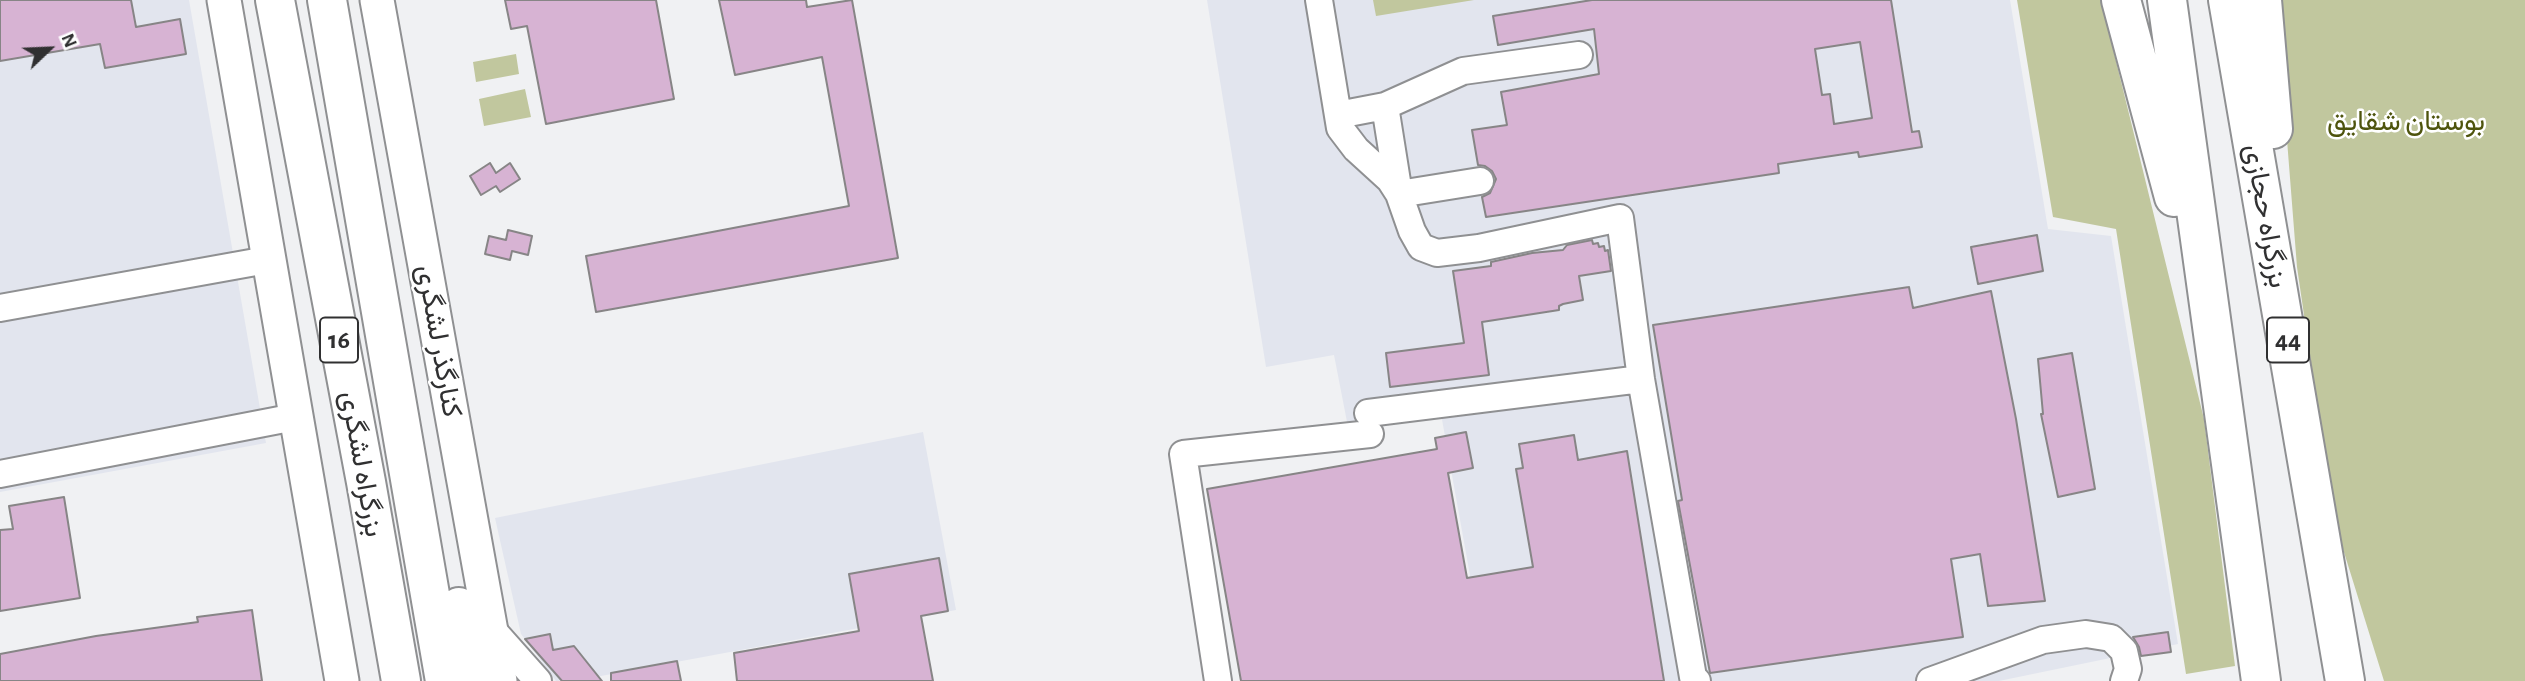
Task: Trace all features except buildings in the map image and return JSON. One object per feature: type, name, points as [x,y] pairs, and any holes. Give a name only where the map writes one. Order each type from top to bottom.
[{"type":"highway","name":"بزرگراه لشگری","points":[[275,0],[364,469],[401,681]]},
{"type":"highway","name":"بزرگراه لشگری","points":[[327,0],[445,681]]},
{"type":"highway","points":[[2121,0],[2163,161],[2210,320]]},
{"type":"highway","points":[[2167,0],[2261,681]]},
{"type":"highway","name":"بزرگراه حجازی","points":[[2228,0],[2345,681]]},
{"type":"highway","points":[[2262,0],[2277,166],[2284,319]]},
{"type":"highway","points":[[386,346],[433,484],[472,681]]},
{"type":"main road","points":[[224,0],[342,681]]},
{"type":"main road","name":"کنارگذر لشگری","points":[[377,0],[500,681]]},
{"type":"street","points":[[1319,0],[1340,128],[1356,149],[1390,180],[1399,194]]},
{"type":"street","points":[[1338,116],[1385,106],[1463,71],[1579,55]]},
{"type":"street","points":[[1385,106],[1399,194],[1412,231],[1421,247],[1437,253],[1479,248],[1620,219],[1641,379],[1693,677],[1697,681]]},
{"type":"street","points":[[1399,194],[1480,181]]},
{"type":"street","points":[[0,308],[267,260]]},
{"type":"street","points":[[1218,681],[1183,454],[1641,379]]},
{"type":"street","points":[[0,474],[295,417]]},
{"type":"street","points":[[491,628],[538,681]]},
{"type":"street","points":[[1930,681],[2043,640],[2086,634],[2112,638],[2124,651],[2128,669],[2124,681]]},
{"type":"shaded area","points":[[0,0],[189,0],[266,443],[0,492]]},
{"type":"shaded area","points":[[1207,0],[2010,0],[2048,229],[2111,236],[2178,644],[1999,681],[1489,681],[1441,414],[1348,427],[1334,355],[1266,367]]},
{"type":"shaded area","points":[[923,432],[956,610],[574,681],[556,681],[521,634],[495,518]]},
{"type":"green space","points":[[1373,0],[1474,0],[1376,16]]},
{"type":"green space","points":[[2017,0],[2101,0],[2204,419],[2235,666],[2186,674],[2116,229],[2053,217]]},
{"type":"green space","name":"بوستان شقایق","points":[[2276,0],[2525,0],[2525,681],[2384,681],[2334,520],[2297,267]]},
{"type":"green space","points":[[516,54],[519,74],[476,82],[473,62]]},
{"type":"green space","points":[[525,89],[531,117],[484,126],[479,99]]}]
